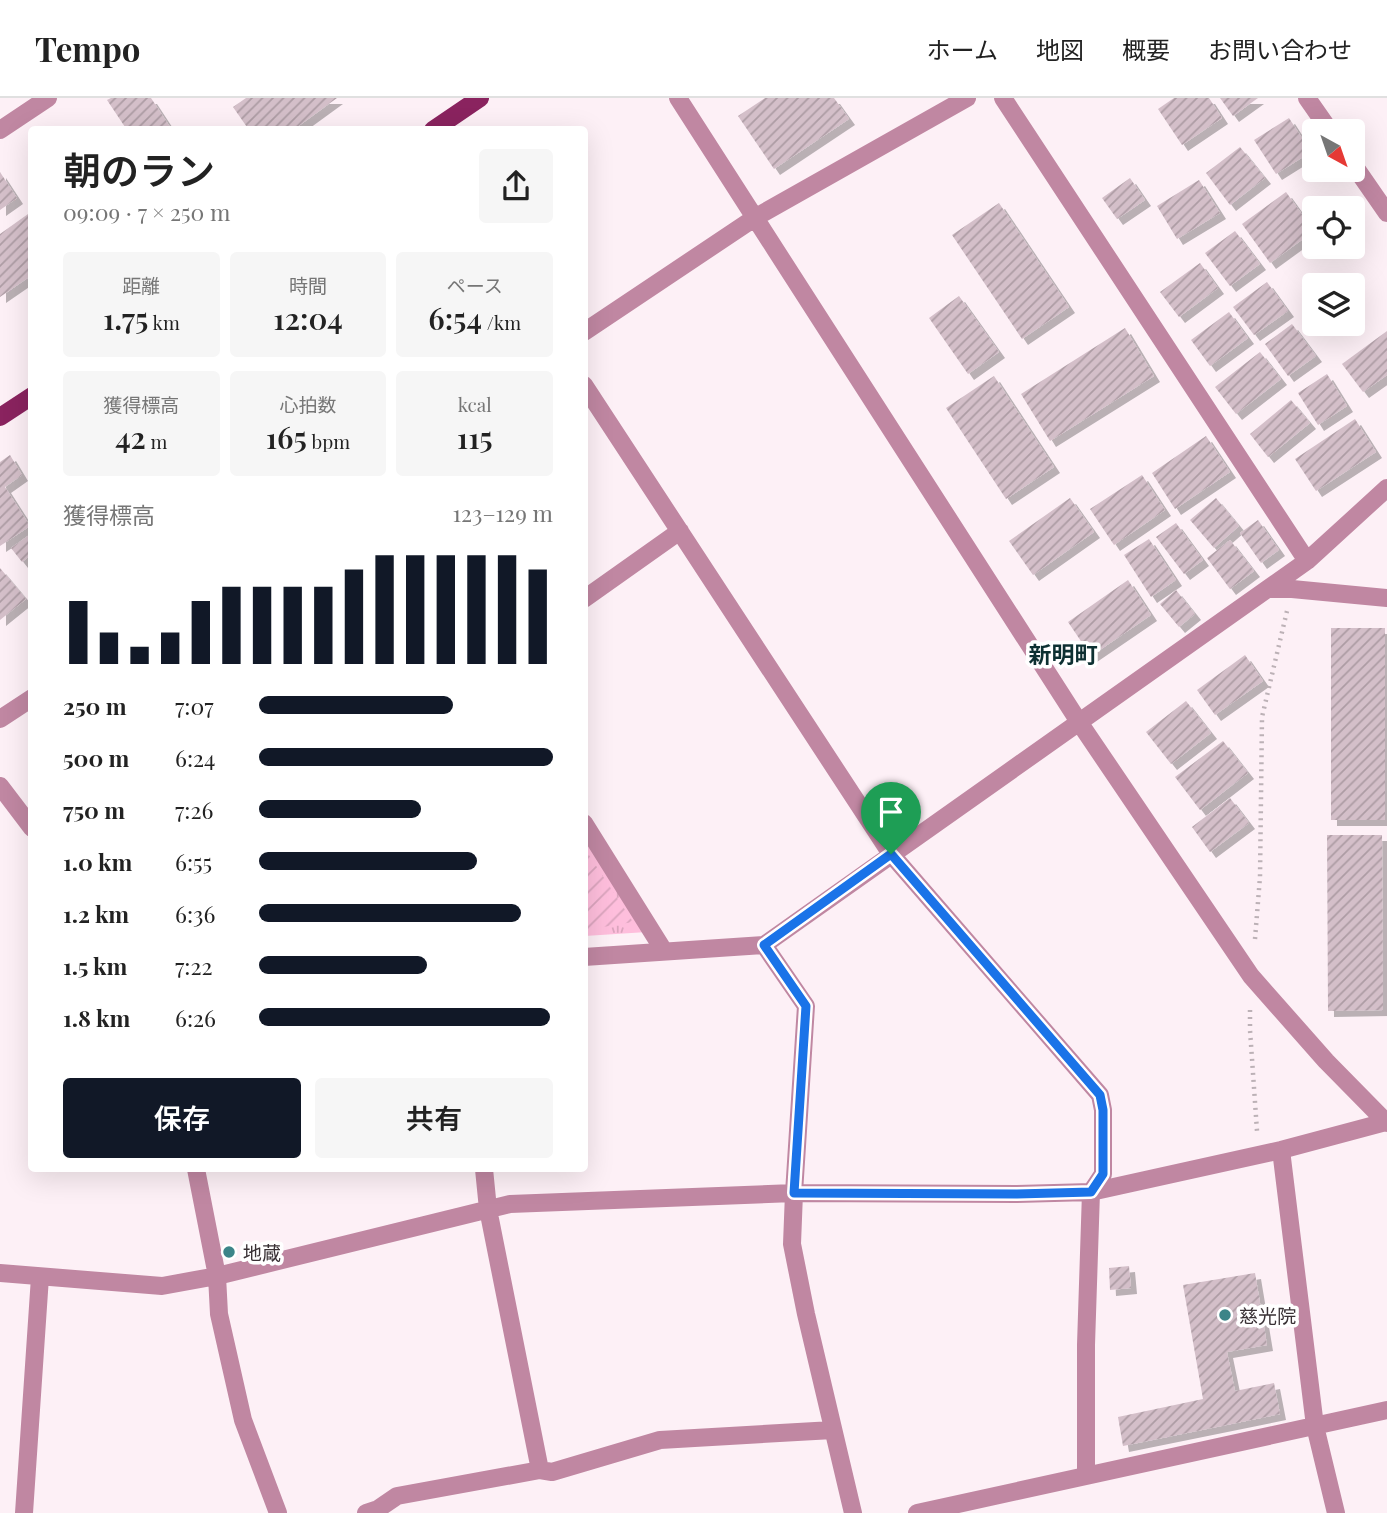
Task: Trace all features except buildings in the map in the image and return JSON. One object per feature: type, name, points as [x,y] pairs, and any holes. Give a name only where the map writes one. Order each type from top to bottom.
[{"type":"main road","points":[[439,126],[480,98]]},
{"type":"main road","points":[[0,417],[28,399]]},
{"type":"street","points":[[1,126],[48,98]]},
{"type":"street","points":[[678,98],[1079,722],[1251,976],[1326,1061],[1387,1122]]},
{"type":"street","points":[[588,329],[756,217],[967,98]]},
{"type":"street","points":[[1003,98],[1307,561]]},
{"type":"street","points":[[1307,98],[1322,119]]},
{"type":"street","points":[[1365,181],[1387,213]]},
{"type":"street","points":[[588,392],[891,854],[1100,1095],[1103,1110],[1103,1174],[1091,1192],[1086,1345],[1086,1476]]},
{"type":"street","points":[[588,957],[764,945],[1307,561],[1387,488]]},
{"type":"street","points":[[588,596],[680,531]]},
{"type":"street","points":[[1267,589],[1387,598]]},
{"type":"street","points":[[0,719],[28,701]]},
{"type":"street","points":[[0,786],[28,823]]},
{"type":"street","points":[[588,829],[664,951]]},
{"type":"street","points":[[764,945],[806,1006],[792,1244],[853,1513]]},
{"type":"street","points":[[0,1273],[162,1286],[217,1276],[510,1205],[794,1193],[1091,1192],[1281,1150],[1387,1122]]},
{"type":"street","points":[[1281,1150],[1315,1426],[1336,1513]]},
{"type":"street","points":[[197,1172],[217,1276],[219,1314],[243,1420],[278,1513]]},
{"type":"street","points":[[484,1172],[488,1209],[540,1470]]},
{"type":"street","points":[[24,1513],[40,1277]]},
{"type":"street","points":[[917,1513],[1387,1410]]},
{"type":"street","points":[[366,1513],[378,1509],[397,1496],[540,1470],[552,1472],[660,1440],[833,1430]]},
{"type":"path","points":[[1251,976],[1260,877],[1262,717],[1292,589]]},
{"type":"green space","points":[[588,838],[647,932],[588,936]]},
{"type":"green space","points":[[588,854],[633,922],[588,930]]},
{"type":"place","name":"地蔵","points":[[229,1252]]},
{"type":"place","name":"慈光院","points":[[1225,1315]]},
{"type":"district","name":"新明町","points":[[1063,653]]},
{"type":"route","points":[[891,854],[1100,1095],[1103,1110],[1103,1174],[1091,1192],[794,1193],[806,1006],[764,945],[891,854]]}]
